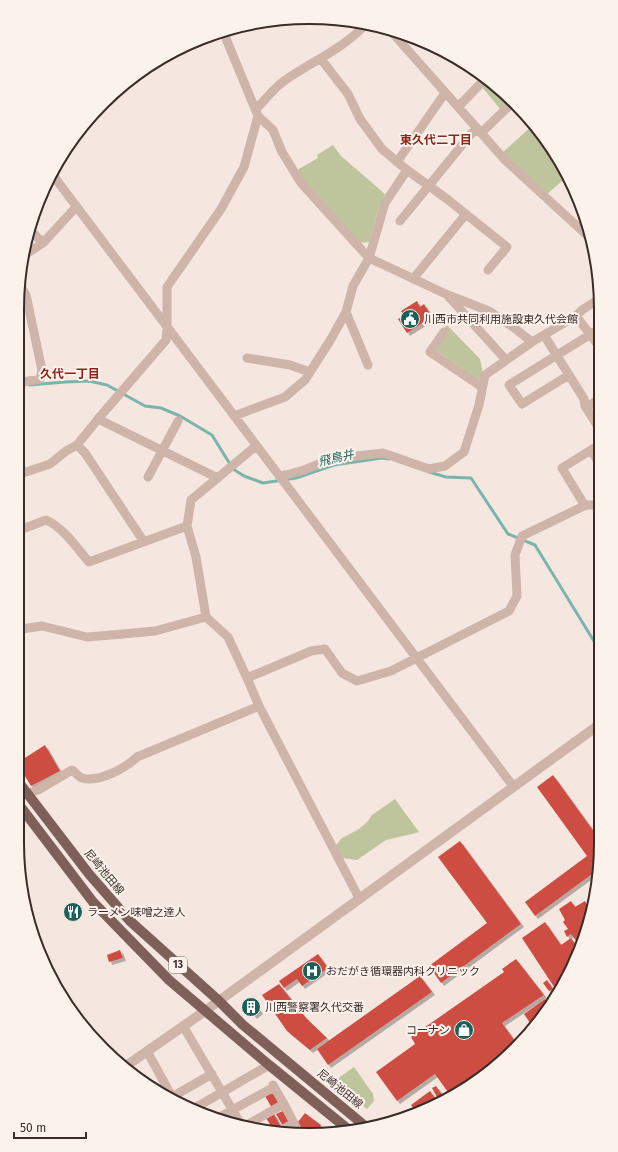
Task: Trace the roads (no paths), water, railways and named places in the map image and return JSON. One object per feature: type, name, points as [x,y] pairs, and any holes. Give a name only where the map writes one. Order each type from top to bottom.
[{"type":"main road","name":"尼崎池田線","points":[[24,790],[89,874],[130,921],[218,1000],[243,1025],[363,1123]]},
{"type":"main road","name":"13","points":[[24,811],[93,902],[169,980],[269,1065],[344,1126]]},
{"type":"street","points":[[24,473],[50,464],[66,451],[77,445],[166,340],[168,327],[167,287],[221,209],[244,168],[257,112],[283,81],[321,59],[362,28]]},
{"type":"street","points":[[226,37],[257,112],[273,130],[282,152],[300,184],[369,258],[448,295],[489,311],[532,342]]},
{"type":"street","points":[[397,38],[505,160],[583,232]]},
{"type":"street","points":[[321,59],[348,94],[360,119],[382,149],[406,170],[466,214],[507,248],[488,270]]},
{"type":"street","points":[[458,106],[481,83]]},
{"type":"street","points":[[397,162],[445,93]]},
{"type":"street","points":[[400,221],[471,134],[479,131],[508,107]]},
{"type":"street","points":[[234,416],[285,397],[305,380],[346,312],[353,286],[369,258],[385,203],[406,170]]},
{"type":"street","points":[[55,179],[513,786]]},
{"type":"street","points":[[29,252],[43,243],[76,207]]},
{"type":"street","points":[[414,279],[466,214]]},
{"type":"street","points":[[34,234],[43,243]]},
{"type":"street","points":[[24,382],[40,379],[42,370],[25,293]]},
{"type":"street","points":[[448,295],[506,360]]},
{"type":"street","points":[[279,476],[304,470],[332,459],[383,453],[429,469],[445,466],[464,452],[473,424],[485,375],[532,342],[576,316],[594,302]]},
{"type":"street","points":[[346,312],[368,365]]},
{"type":"street","points":[[576,316],[594,340]]},
{"type":"street","points":[[444,332],[430,352],[482,387]]},
{"type":"street","points":[[569,375],[522,404],[509,385],[594,332]]},
{"type":"street","points":[[544,335],[584,399],[585,406],[594,420]]},
{"type":"street","points":[[247,358],[290,364],[310,372]]},
{"type":"street","points":[[585,406],[594,402]]},
{"type":"street","points":[[98,419],[218,478]]},
{"type":"street","points":[[148,477],[178,421]]},
{"type":"street","points":[[77,445],[85,453],[144,542]]},
{"type":"street","points":[[256,446],[191,500],[188,526],[196,557],[206,617],[228,637],[259,706],[359,898]]},
{"type":"street","points":[[585,506],[562,468],[594,449]]},
{"type":"street","points":[[247,678],[311,651],[325,649],[342,673],[357,681],[391,671],[416,659],[510,611],[518,596],[515,555],[522,536],[585,506],[594,505]]},
{"type":"street","points":[[24,528],[46,520],[52,523],[68,537],[89,562],[188,526]]},
{"type":"street","points":[[24,627],[42,626],[87,636],[156,631],[206,617]]},
{"type":"street","points":[[24,795],[38,790],[72,770],[82,778],[100,779],[130,763],[137,757],[259,706]]},
{"type":"street","points":[[129,1064],[205,1011],[218,1000],[594,728]]},
{"type":"street","points":[[183,1026],[240,1119]]},
{"type":"street","points":[[147,1051],[169,1092]]},
{"type":"street","points":[[199,1106],[269,1065]]},
{"type":"street","points":[[175,1095],[212,1074]]},
{"type":"street","points":[[223,1115],[233,1109],[236,1109],[274,1086],[296,1127]]},
{"type":"street","points":[[251,1122],[284,1104]]},
{"type":"waterway","name":"飛鳥井","points":[[29,385],[89,381],[107,385],[145,406],[161,408],[180,416],[212,435],[233,469],[244,476],[263,483],[296,478],[334,465],[382,458],[389,459]]},
{"type":"waterway","name":"飛鳥井","points":[[429,472],[446,477],[471,478],[508,534],[535,545],[594,641]]},
{"type":"place","name":"川西市共同利用施設東久代会館","points":[[410,319]]},
{"type":"place","name":"ラーメン味噌之達人","points":[[73,912]]},
{"type":"place","name":"おだがき循環器内科クリニック","points":[[312,971]]},
{"type":"place","name":"川西警察署久代交番","points":[[251,1007]]},
{"type":"place","name":"コーナン","points":[[464,1030]]},
{"type":"district","name":"東久代二丁目","points":[[436,140]]},
{"type":"district","name":"久代一丁目","points":[[70,374]]}]
